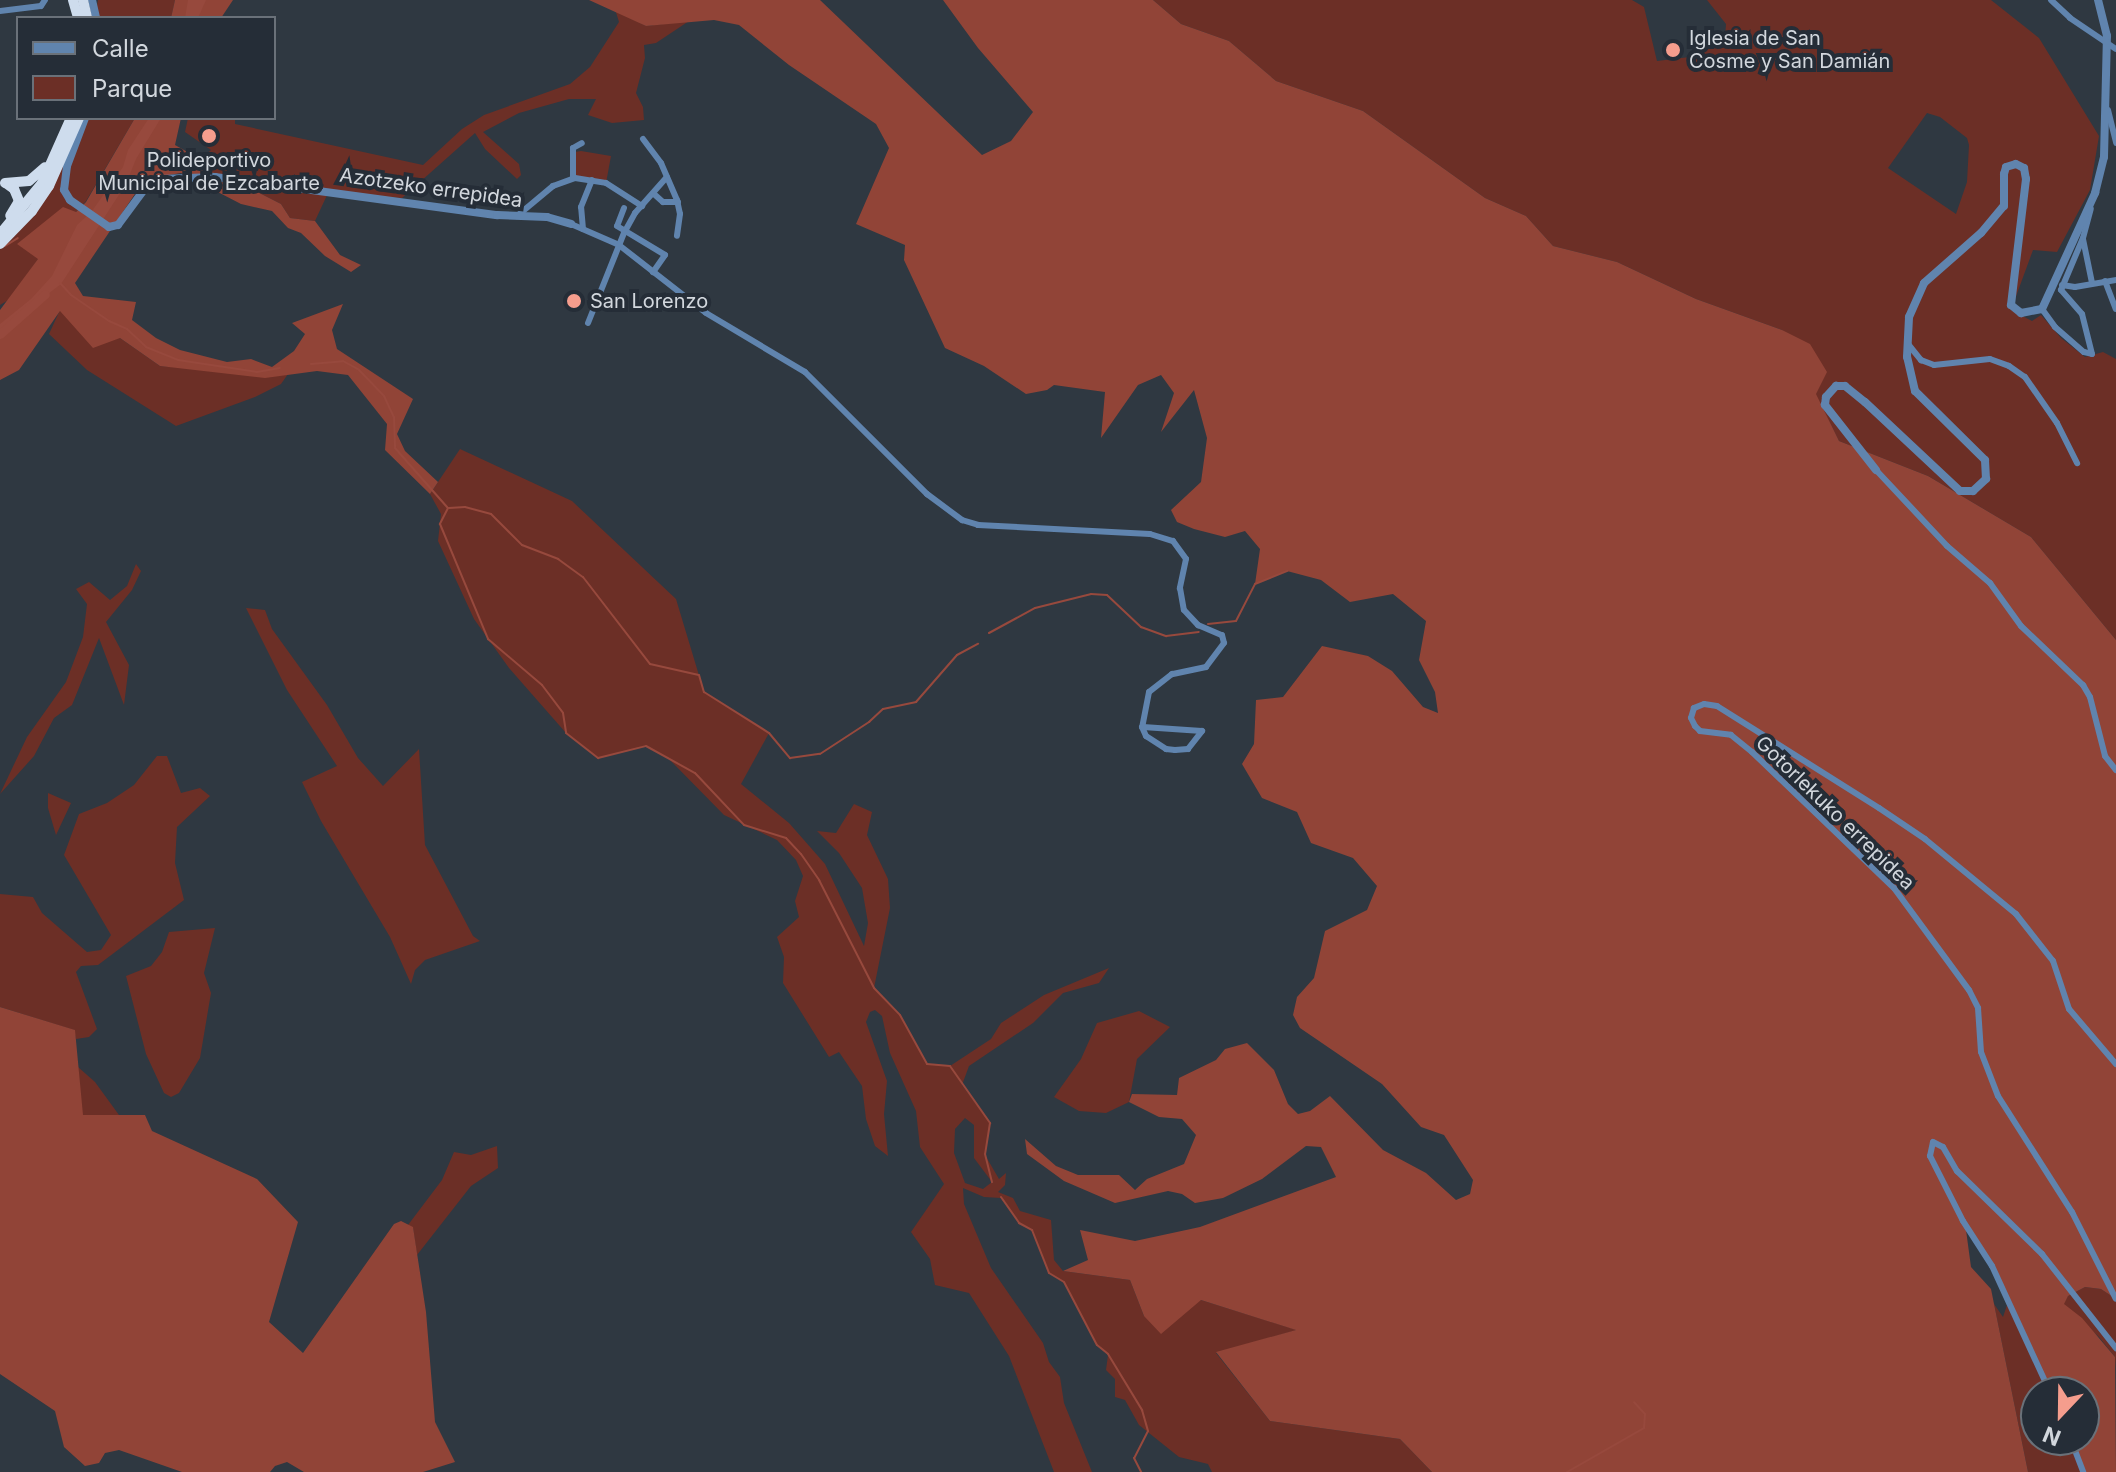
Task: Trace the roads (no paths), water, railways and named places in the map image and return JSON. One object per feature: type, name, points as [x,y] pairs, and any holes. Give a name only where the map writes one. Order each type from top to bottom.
[{"type":"highway","points":[[3,182],[20,184],[38,176],[68,120]]},
{"type":"highway","points":[[0,234],[42,183],[68,120]]},
{"type":"highway","points":[[0,244],[32,211],[49,186],[78,120]]},
{"type":"highway","points":[[0,226],[19,201],[14,189],[3,182]]},
{"type":"street","points":[[2051,0],[2116,49]]},
{"type":"street","points":[[2042,309],[2055,327],[2088,355],[2092,354],[2082,314],[2063,294],[2062,285],[2083,238],[2104,157],[2107,43],[2097,0]]},
{"type":"street","points":[[0,11],[43,3]]},
{"type":"street","points":[[2107,107],[2116,143]]},
{"type":"street","name":"Azotzeko errepidea","points":[[84,120],[63,181],[68,198],[109,227],[118,225],[149,183],[161,179],[214,177],[517,216],[547,217],[571,224]]},
{"type":"street","points":[[643,139],[667,177],[678,202],[677,236]]},
{"type":"street","points":[[573,178],[573,148],[582,143]]},
{"type":"street","points":[[2093,198],[2042,309],[2029,315],[2011,305],[2026,179],[2024,168],[2016,164],[2006,167],[2007,200],[2000,212],[1924,283],[1909,317],[1908,369],[1915,391],[1985,460],[1986,479],[1973,491],[1960,491],[1845,386],[1836,386],[1826,397],[1825,405],[1876,470],[1947,546],[1990,583],[2021,626],[2083,685],[2090,697],[2105,756],[2116,770]]},
{"type":"street","points":[[588,323],[624,233],[667,177]]},
{"type":"street","points":[[517,216],[553,186],[573,178],[606,183],[642,206]]},
{"type":"street","points":[[584,229],[581,207],[592,180]]},
{"type":"street","points":[[654,194],[663,202],[678,202]]},
{"type":"street","points":[[624,208],[617,226],[665,255],[653,272]]},
{"type":"street","points":[[571,224],[619,245],[706,313],[805,372],[927,494],[962,520],[978,525],[1166,536],[1186,559],[1180,588],[1184,610],[1198,625],[1222,635],[1224,643],[1206,667],[1172,674],[1149,692],[1142,727],[1146,736],[1166,749],[1188,749],[1202,731],[1142,727]]},
{"type":"street","points":[[2083,238],[2092,283]]},
{"type":"street","points":[[2062,285],[2075,287],[2116,280]]},
{"type":"street","points":[[2105,281],[2116,309]]},
{"type":"street","points":[[1908,344],[1921,360],[1934,365],[1984,359],[2009,366],[2025,377],[2057,423],[2077,463]]},
{"type":"street","name":"Gotorlekuko errepidea","points":[[2116,1064],[2069,1009],[2053,961],[2016,914],[1925,839],[1879,808],[1717,706],[1704,704],[1694,708],[1691,718],[1700,731],[1731,735],[1894,888],[1969,990],[1978,1008],[1981,1052],[1998,1096],[2072,1212],[2116,1299]]},
{"type":"street","points":[[2043,1376],[1992,1266],[1963,1221],[1930,1156],[1933,1142],[1943,1147],[1957,1171],[2042,1254],[2116,1348]]},
{"type":"waterway","points":[[5,246],[18,238]]},
{"type":"waterway","points":[[60,283],[71,295],[109,321],[127,329],[146,347],[178,360],[257,372],[280,368]]},
{"type":"waterway","points":[[0,334],[45,294]]},
{"type":"waterway","points":[[311,364],[343,361],[359,370],[384,396],[394,417],[395,448],[447,507]]},
{"type":"waterway","points":[[449,508],[465,507],[491,514],[522,545],[558,559],[583,577],[650,664],[699,675],[704,692],[769,733],[790,758],[820,754],[869,722],[883,709],[916,702],[957,655],[978,644]]},
{"type":"waterway","points":[[448,508],[440,524],[488,639],[542,685],[563,713],[566,733],[598,758],[646,746],[695,773],[744,825],[786,838],[801,854],[819,880],[874,988],[900,1015],[927,1064],[950,1066],[990,1123],[985,1154],[992,1182]]},
{"type":"waterway","points":[[1208,624],[1236,621],[1255,584],[1287,571]]},
{"type":"waterway","points":[[989,633],[1035,608],[1091,594],[1107,595],[1141,627],[1166,636],[1199,632]]},
{"type":"waterway","points":[[1001,1197],[1019,1223],[1032,1230],[1049,1273],[1064,1282],[1097,1345],[1108,1354],[1142,1410],[1148,1431],[1134,1458],[1141,1472]]},
{"type":"waterway","points":[[1567,1472],[1644,1428],[1645,1414],[1634,1402]]},
{"type":"place","name":"Iglesia de San Cosme y San Damián","points":[[1673,50]]},
{"type":"place","name":"Polideportivo Municipal de Ezcabarte","points":[[209,136]]},
{"type":"place","name":"San Lorenzo","points":[[574,301]]}]
